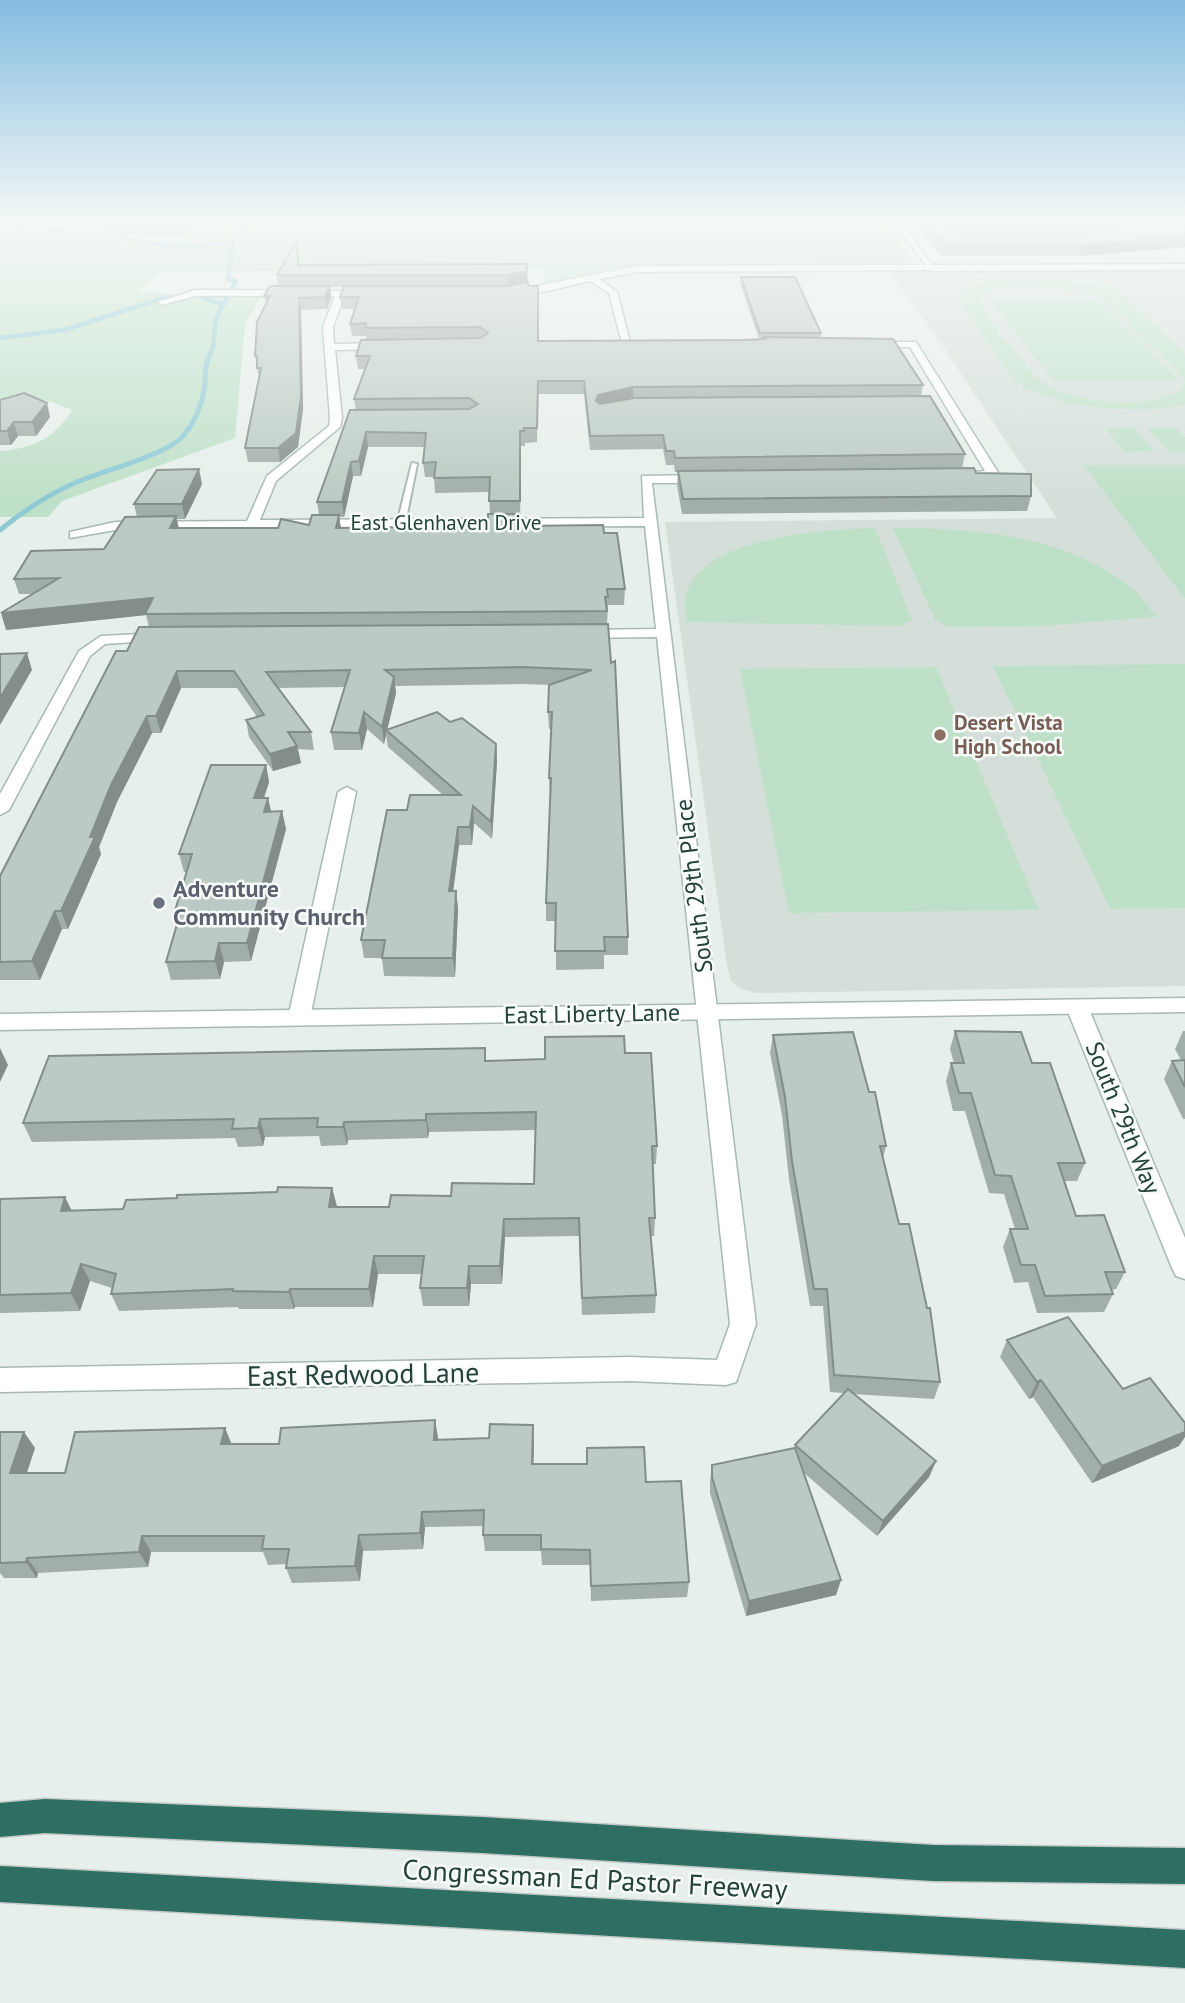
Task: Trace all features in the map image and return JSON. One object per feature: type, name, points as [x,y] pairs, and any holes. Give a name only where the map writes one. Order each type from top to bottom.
[{"type":"highway","points":[[0,1820],[45,1816],[469,1835],[933,1863],[1185,1866]]},
{"type":"highway","name":"Congressman Ed Pastor Freeway","points":[[0,1884],[1185,1949]]},
{"type":"street","points":[[252,524],[271,479],[326,435],[342,418],[330,347],[331,315]]},
{"type":"street","points":[[619,315],[626,345],[654,345]]},
{"type":"street","points":[[858,344],[913,344],[993,474],[948,477]]},
{"type":"street","points":[[330,347],[394,346]]},
{"type":"street","points":[[936,404],[950,404]]},
{"type":"street","name":"South 29th Place","points":[[715,479],[646,480],[743,1324],[726,1373]]},
{"type":"street","name":"East Glenhaven Drive","points":[[75,535],[115,526],[649,522]]},
{"type":"street","points":[[572,634],[663,633]]},
{"type":"street","points":[[0,810],[84,654],[101,640],[173,637]]},
{"type":"street","points":[[299,1018],[347,792]]},
{"type":"street","name":"East Liberty Lane","points":[[0,1023],[1185,1005]]},
{"type":"street","name":"South 29th Way","points":[[1077,1007],[1185,1268]]},
{"type":"street","name":"East Redwood Lane","points":[[0,1380],[630,1369],[726,1373]]},
{"type":"lane","points":[[401,524],[414,464]]},
{"type":"shaded area","name":"Desert Vista High School","points":[[921,315],[1185,315],[1185,986],[756,993],[739,988],[731,981],[665,522],[1057,518]]},
{"type":"green space","points":[[0,315],[250,315],[245,324],[235,438],[62,501],[48,517],[0,517],[0,451],[22,448],[42,440],[58,428],[72,410],[36,398],[18,398],[0,405]]},
{"type":"green space","points":[[969,315],[987,315],[1032,372],[1049,387],[1063,393],[1096,400],[1133,402],[1167,397],[1180,391],[1185,384],[1185,405],[1146,410],[1068,403],[1025,389],[1011,377]]},
{"type":"green space","points":[[1002,315],[1114,315],[1179,380],[1054,381]]},
{"type":"green space","points":[[1120,315],[1144,315],[1185,354],[1185,384],[1183,378]]},
{"type":"green space","points":[[1105,428],[1134,428],[1155,451],[1125,452]]},
{"type":"green space","points":[[1147,428],[1176,428],[1185,437],[1185,451],[1169,451]]},
{"type":"green space","points":[[1084,465],[1185,465],[1185,599]]},
{"type":"green space","points":[[875,528],[912,620],[900,626],[687,622],[686,595],[696,576],[715,560],[739,549],[798,534]]},
{"type":"green space","points":[[893,528],[983,532],[1043,544],[1099,566],[1129,586],[1156,617],[1041,626],[948,627],[935,619]]},
{"type":"green space","points":[[1185,664],[1185,908],[1110,909],[993,666]]},
{"type":"green space","points":[[936,667],[1039,910],[789,913],[740,669]]},
{"type":"building","points":[[260,315],[299,315],[301,396],[296,433],[278,448],[245,448],[261,368],[257,368],[255,356],[257,322]]},
{"type":"building","points":[[353,315],[538,315],[538,341],[743,340],[765,339],[764,337],[893,339],[923,385],[633,387],[598,395],[596,401],[600,404],[634,398],[930,396],[965,454],[675,458],[674,451],[666,451],[663,435],[590,436],[584,381],[538,381],[537,428],[524,428],[524,431],[520,431],[520,501],[489,501],[490,477],[434,478],[436,462],[423,463],[426,433],[366,432],[359,461],[351,462],[342,502],[317,502],[350,410],[469,409],[478,404],[469,398],[354,399],[370,356],[356,356],[361,340],[480,338],[488,333],[480,327],[365,328],[366,323],[350,324]]},
{"type":"building","points":[[754,315],[813,315],[821,333],[760,333]]},
{"type":"building","points":[[24,393],[47,403],[32,422],[14,422],[7,431],[0,431],[0,400]]},
{"type":"building","points":[[974,468],[976,473],[1031,474],[1031,496],[683,499],[678,471]]},
{"type":"building","points":[[199,469],[182,504],[134,504],[157,470]]},
{"type":"building","points":[[488,514],[520,514],[519,526],[603,525],[604,533],[617,533],[625,589],[607,589],[607,611],[145,614],[153,598],[1,613],[59,578],[14,579],[31,551],[104,549],[125,517],[176,516],[170,528],[278,528],[281,519],[309,525],[312,515],[339,515],[336,528],[488,526]]},
{"type":"building","points":[[608,624],[611,663],[615,661],[628,937],[604,937],[605,951],[555,951],[556,903],[546,903],[552,712],[548,712],[549,685],[592,670],[522,667],[385,670],[394,677],[382,727],[364,712],[359,733],[331,732],[350,670],[266,672],[311,732],[288,732],[297,746],[270,754],[246,720],[264,715],[234,671],[177,671],[156,716],[147,716],[111,785],[90,837],[95,837],[61,911],[55,911],[32,961],[0,962],[0,876],[116,651],[127,651],[139,627]]},
{"type":"building","points":[[27,653],[0,698],[0,654]]},
{"type":"building","points":[[437,712],[450,722],[462,718],[496,744],[491,822],[473,806],[470,827],[458,827],[449,891],[456,891],[453,958],[382,958],[385,940],[361,940],[387,810],[407,810],[410,795],[461,795],[386,730]]},
{"type":"building","points":[[211,765],[266,765],[254,798],[268,798],[264,812],[282,811],[247,943],[219,943],[215,961],[166,962],[180,914],[174,914],[192,854],[179,854]]},
{"type":"building","points":[[955,1031],[1021,1032],[1032,1063],[1050,1063],[1085,1163],[1058,1163],[1076,1216],[1104,1215],[1125,1272],[1105,1272],[1113,1294],[1045,1296],[1035,1265],[1021,1265],[1010,1229],[1028,1229],[1011,1176],[995,1175],[971,1093],[959,1093],[951,1063],[964,1063]]},
{"type":"building","points":[[853,1032],[869,1092],[875,1092],[886,1146],[880,1146],[899,1224],[909,1224],[927,1308],[930,1308],[940,1382],[834,1375],[827,1289],[814,1289],[773,1035]]},
{"type":"building","points":[[624,1036],[625,1053],[651,1053],[657,1146],[652,1146],[655,1218],[649,1218],[656,1295],[582,1298],[579,1218],[504,1219],[500,1266],[469,1266],[467,1288],[420,1288],[424,1256],[374,1256],[369,1289],[290,1289],[289,1292],[233,1289],[111,1294],[116,1274],[81,1264],[71,1293],[0,1295],[1,1199],[65,1197],[61,1211],[123,1209],[126,1200],[177,1198],[177,1195],[277,1192],[278,1187],[332,1188],[329,1207],[389,1207],[391,1195],[451,1196],[452,1183],[534,1184],[536,1112],[426,1114],[426,1120],[344,1122],[343,1127],[317,1127],[318,1118],[260,1119],[258,1128],[232,1129],[234,1119],[23,1123],[49,1056],[485,1048],[485,1061],[545,1059],[545,1037]]},
{"type":"building","points":[[1185,1060],[1185,1087],[1172,1061]]},
{"type":"building","points":[[1068,1317],[1123,1389],[1150,1378],[1185,1423],[1185,1432],[1102,1466],[1041,1380],[1037,1382],[1007,1340]]},
{"type":"building","points":[[848,1389],[936,1461],[883,1521],[795,1445]]},
{"type":"building","points":[[435,1420],[434,1440],[489,1438],[490,1424],[533,1425],[532,1464],[587,1464],[587,1448],[644,1447],[646,1482],[681,1481],[689,1582],[591,1586],[590,1550],[541,1549],[541,1535],[483,1535],[484,1510],[422,1512],[420,1533],[359,1535],[355,1566],[286,1568],[289,1549],[262,1549],[264,1536],[142,1536],[139,1552],[27,1558],[26,1562],[0,1563],[0,1432],[24,1432],[10,1473],[65,1473],[75,1432],[225,1428],[221,1444],[279,1444],[281,1428]]},
{"type":"building","points":[[795,1448],[841,1580],[749,1601],[712,1477],[712,1465]]},
{"type":"waterway","points":[[0,338],[64,330],[109,315]]},
{"type":"waterway","points":[[207,361],[213,347],[217,315]]},
{"type":"waterway","points":[[0,530],[29,508],[60,490],[151,455],[176,442],[188,430],[199,408],[208,359]]},
{"type":"place","name":"Desert Vista High School","points":[[940,735]]},
{"type":"place","name":"Adventure Community Church","points":[[159,903]]}]
